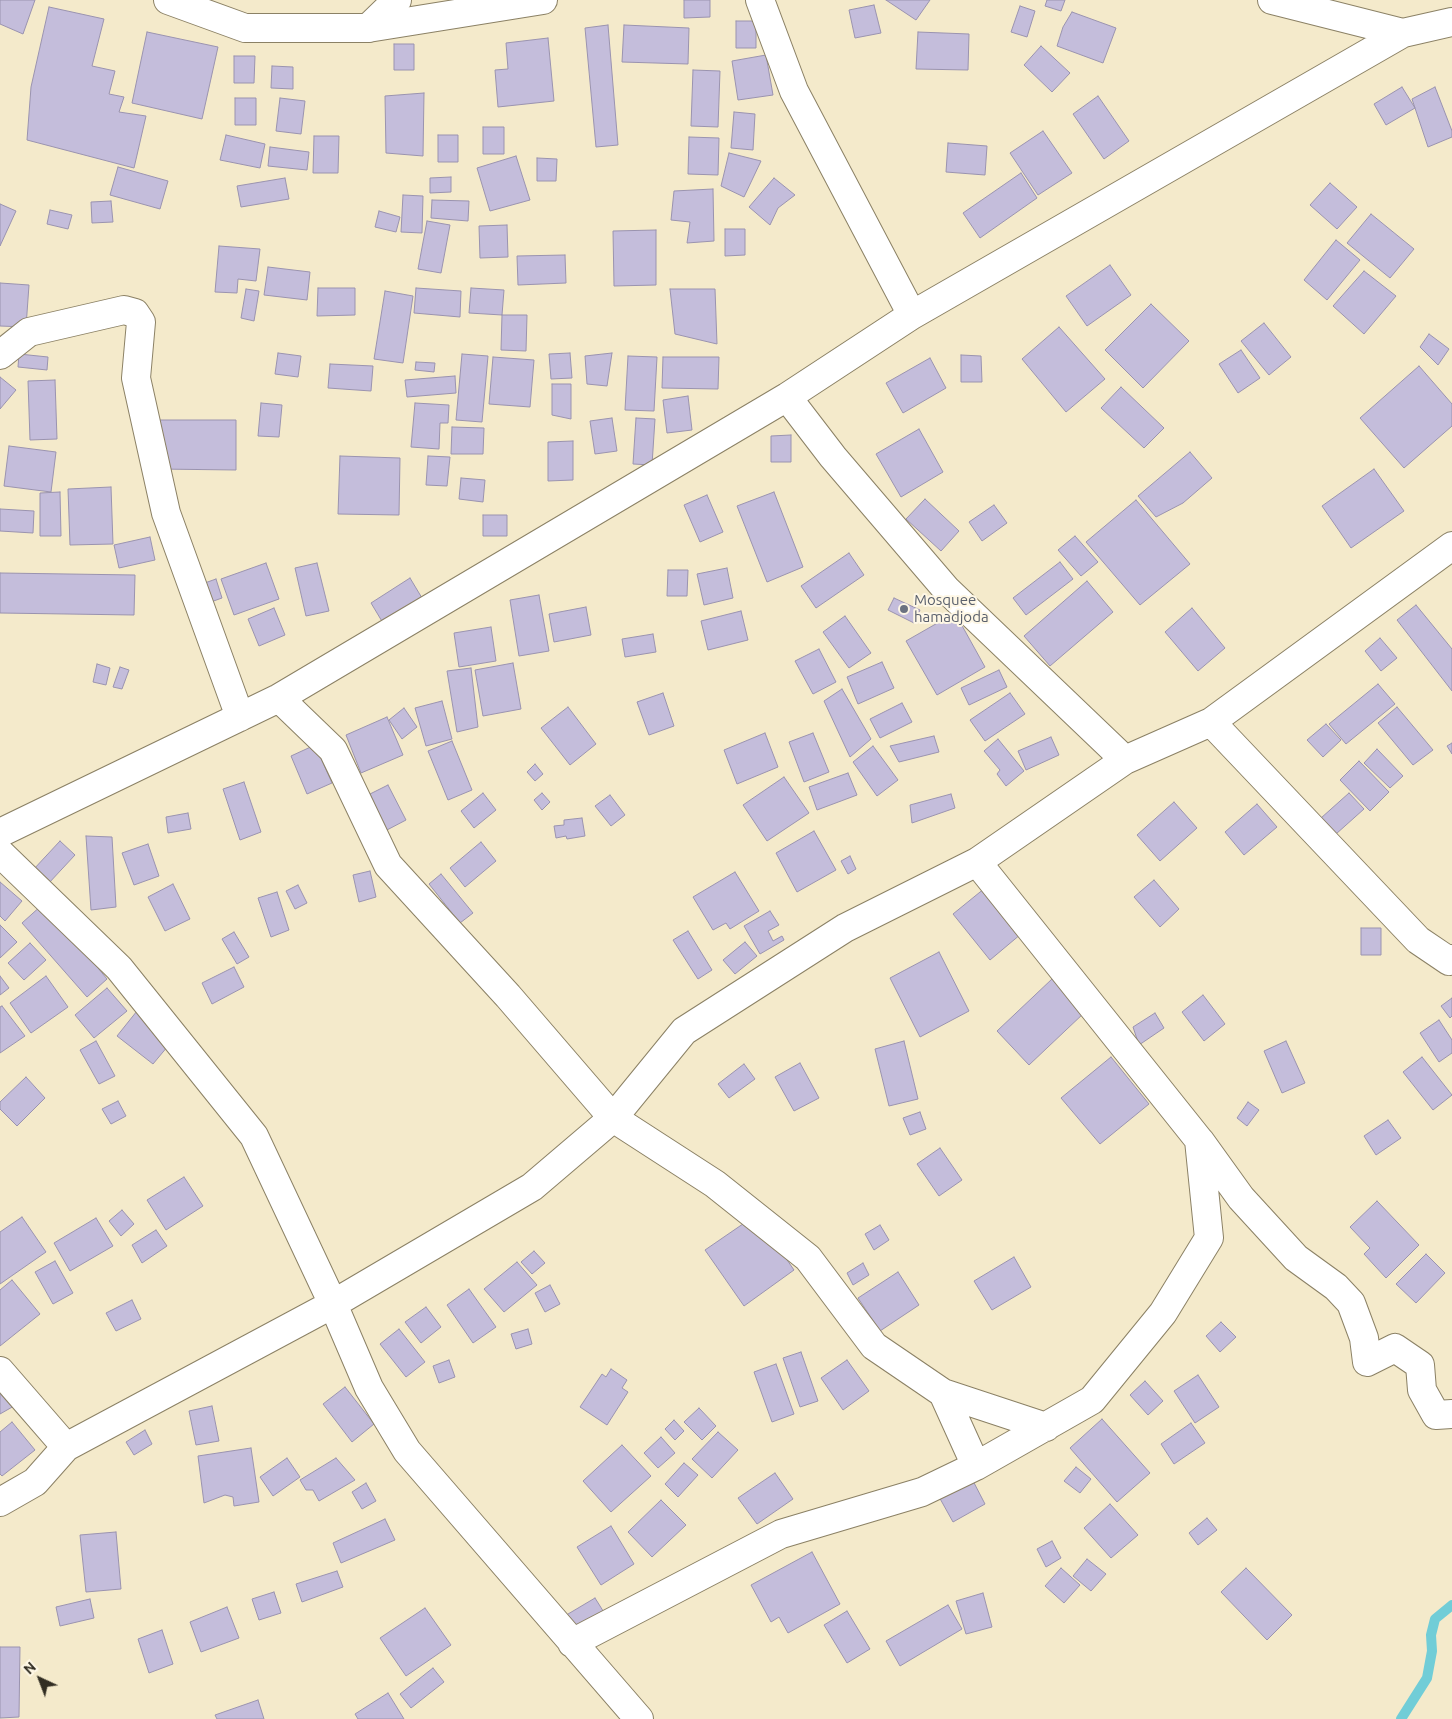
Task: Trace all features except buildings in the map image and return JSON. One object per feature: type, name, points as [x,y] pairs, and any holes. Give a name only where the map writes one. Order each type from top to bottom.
[{"type":"street","points":[[168,0],[245,28],[368,28],[543,0]]},
{"type":"street","points":[[368,28],[397,0]]},
{"type":"street","points":[[760,0],[794,91],[912,316]]},
{"type":"street","points":[[1272,0],[1402,33]]},
{"type":"street","points":[[0,833],[279,698],[787,397],[912,316],[1402,33],[1452,22]]},
{"type":"street","points":[[0,355],[29,332],[124,310],[135,313],[141,322],[136,378],[166,513],[240,718]]},
{"type":"street","points":[[787,397],[833,457],[946,589],[1125,760]]},
{"type":"street","points":[[0,1502],[35,1482],[66,1447],[333,1304],[532,1187],[613,1118],[684,1031],[845,928],[977,862],[1125,760],[1211,722],[1452,546]]},
{"type":"street","points":[[279,698],[333,750],[388,865],[508,996],[613,1118],[715,1184],[808,1258],[874,1346],[943,1393],[1046,1427]]},
{"type":"street","points":[[1211,722],[1418,940],[1449,960],[1452,959]]},
{"type":"street","points":[[0,853],[119,968],[254,1136],[333,1304],[369,1388],[407,1451],[639,1719]]},
{"type":"street","points":[[977,862],[1199,1140],[1241,1198],[1296,1258],[1336,1287],[1351,1303],[1364,1338],[1367,1362],[1395,1348],[1420,1365],[1422,1390],[1436,1415],[1452,1414]]},
{"type":"street","points":[[572,1643],[781,1534],[922,1492],[976,1466],[1092,1400],[1163,1313],[1209,1238],[1199,1140]]},
{"type":"street","points":[[0,1371],[66,1447]]},
{"type":"street","points":[[943,1393],[976,1466]]},
{"type":"waterway","points":[[1401,1719],[1427,1678],[1432,1651],[1431,1635],[1435,1619],[1452,1605]]},
{"type":"place","name":"Mosquee hamadjoda","points":[[904,609]]}]
